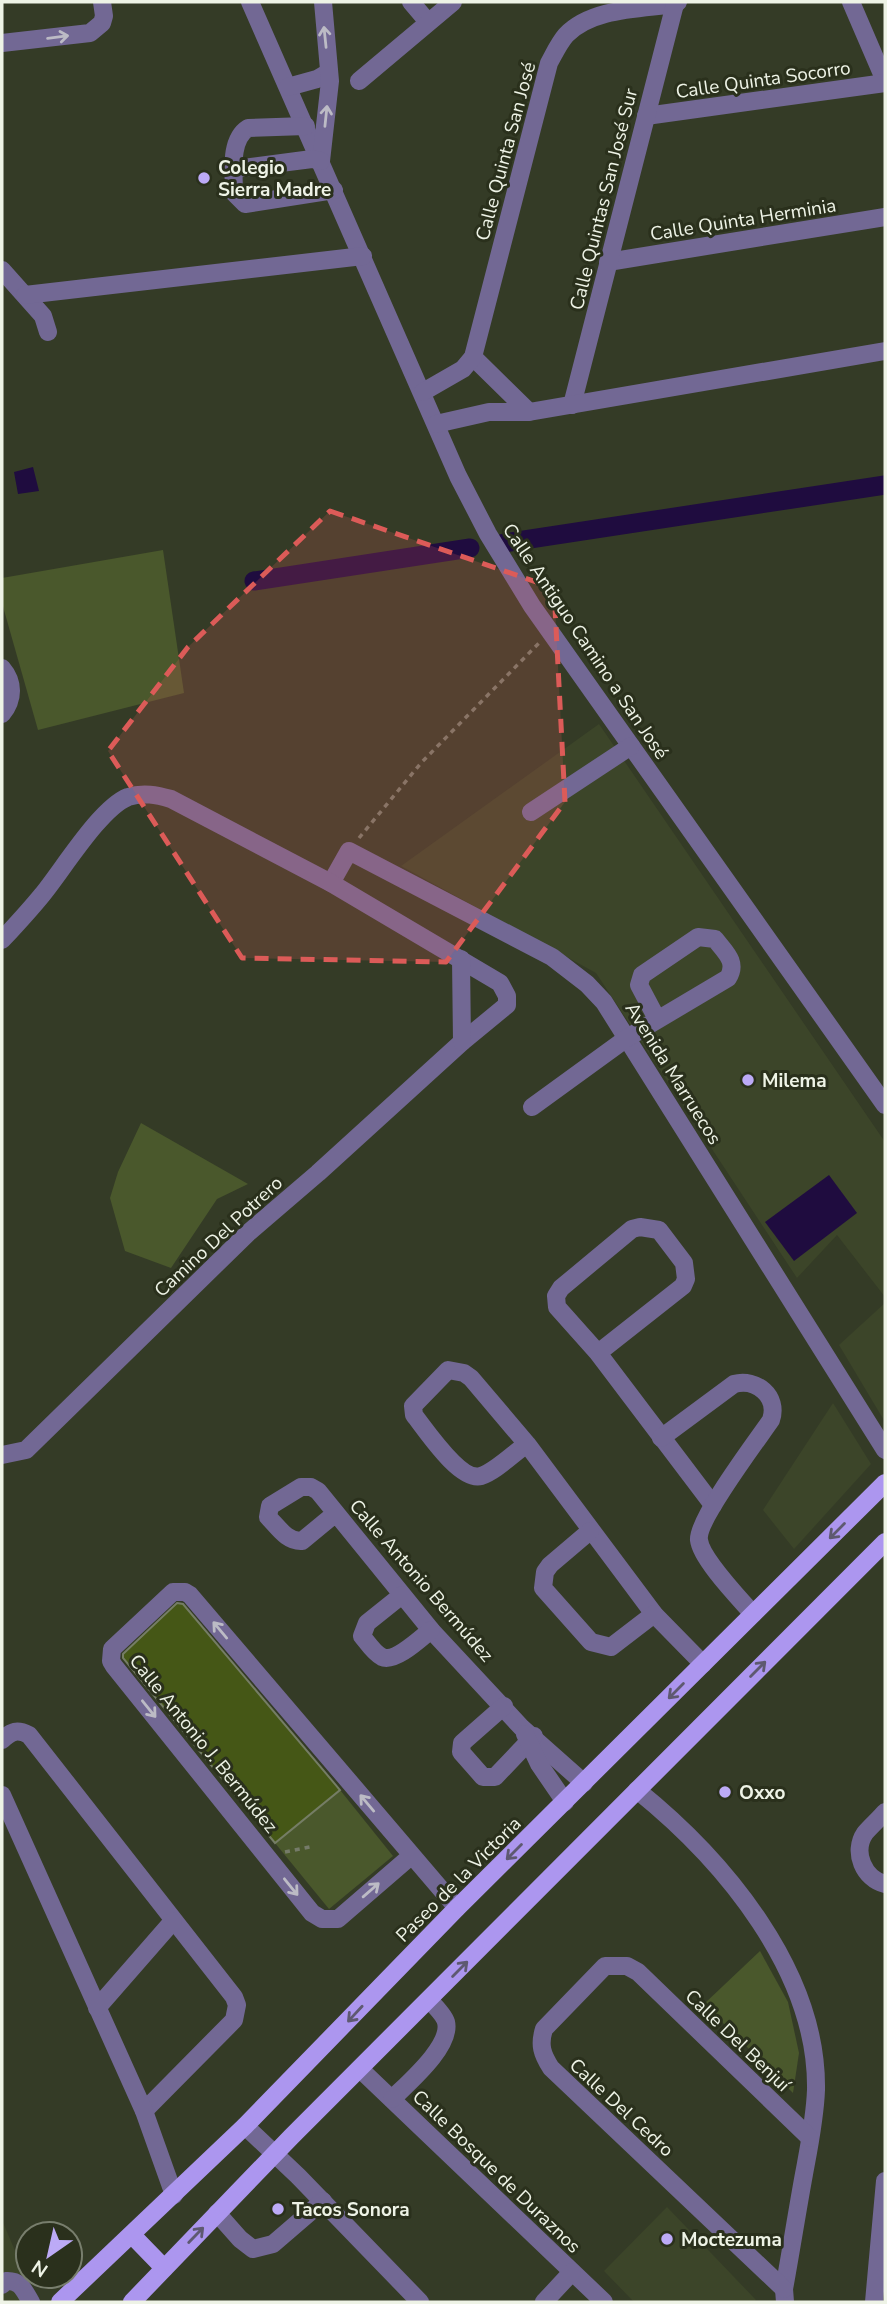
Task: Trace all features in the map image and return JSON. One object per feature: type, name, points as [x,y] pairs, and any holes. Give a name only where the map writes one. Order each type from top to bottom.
[{"type":"main road","name":"Paseo de la Victoria","points":[[60,2302],[244,2126],[457,1908],[885,1483]]},
{"type":"main road","points":[[132,2302],[885,1542]]},
{"type":"main road","points":[[132,2235],[164,2268]]},
{"type":"street","points":[[2,43],[90,33],[102,23],[102,2]]},
{"type":"street","name":"Calle Antiguo Camino a San José","points":[[250,2],[436,424],[488,534],[551,631],[885,1105]]},
{"type":"street","points":[[234,169],[312,159],[321,161],[329,72],[323,2]]},
{"type":"street","points":[[411,2],[428,22]]},
{"type":"street","points":[[359,81],[453,2]]},
{"type":"street","points":[[851,2],[885,82]]},
{"type":"street","name":"Calle Quintas San José Sur","points":[[572,405],[677,3]]},
{"type":"street","name":"Calle Quinta San José","points":[[473,357],[549,63],[564,37],[577,25],[593,17],[677,3]]},
{"type":"street","points":[[288,87],[317,79],[329,72]]},
{"type":"street","name":"Calle Quinta Socorro","points":[[646,116],[885,82]]},
{"type":"street","points":[[306,126],[248,128],[239,136],[236,143],[234,193],[245,204],[334,190]]},
{"type":"street","name":"Calle Quinta Herminia","points":[[608,262],[885,217]]},
{"type":"street","points":[[25,295],[363,256]]},
{"type":"street","points":[[2,270],[43,316],[48,332]]},
{"type":"street","points":[[436,424],[489,412],[529,412],[885,351]]},
{"type":"street","points":[[423,393],[463,369],[473,357],[529,412]]},
{"type":"street","points":[[2,668],[10,681],[12,691],[10,701],[2,713]]},
{"type":"street","points":[[530,812],[631,746]]},
{"type":"street","points":[[2,940],[40,897],[95,826],[126,798],[142,794],[171,799],[331,883],[461,959],[461,1042]]},
{"type":"street","points":[[331,883],[349,851]]},
{"type":"street","name":"Avenida Marruecos","points":[[349,851],[552,957],[587,984],[604,1002],[885,1450]]},
{"type":"street","points":[[532,1107],[627,1038],[728,978],[733,970],[733,963],[715,939],[698,937],[642,975],[639,985],[657,1019]]},
{"type":"street","name":"Camino Del Potrero","points":[[2,1455],[26,1450],[248,1233],[461,1042],[507,1005],[508,996],[500,983],[461,959]]},
{"type":"street","points":[[598,1353],[683,1286],[687,1271],[684,1263],[659,1230],[649,1227],[632,1229],[558,1292],[557,1307],[598,1353],[713,1505]]},
{"type":"street","points":[[527,1444],[483,1476],[474,1477],[459,1469],[414,1415],[413,1406],[448,1370],[464,1373],[471,1378],[527,1444],[654,1614],[703,1664]]},
{"type":"street","points":[[660,1438],[734,1384],[748,1381],[756,1384],[770,1398],[774,1412],[771,1420],[713,1505],[698,1539],[704,1553],[753,1614]]},
{"type":"street","name":"Calle Antonio Bermúdez","points":[[336,1513],[298,1542],[290,1540],[268,1517],[270,1506],[301,1487],[311,1487],[317,1491],[336,1513],[401,1595],[431,1630],[528,1735],[584,1783]]},
{"type":"street","points":[[590,1531],[550,1565],[545,1572],[543,1588],[592,1642],[604,1647],[611,1647],[654,1614]]},
{"type":"street","name":"Calle Antonio J. Bermúdez","points":[[411,1856],[338,1919],[330,1921],[312,1913],[111,1661],[112,1649],[173,1592],[190,1595],[457,1908]]},
{"type":"street","points":[[401,1595],[364,1626],[362,1636],[383,1658],[394,1658],[431,1630]]},
{"type":"street","points":[[504,1706],[464,1739],[461,1752],[483,1777],[492,1779],[528,1735]]},
{"type":"street","points":[[2,1740],[16,1730],[29,1735],[233,1997],[237,2013],[234,2020],[144,2111]]},
{"type":"street","name":"Calle Antonio Bermúdez","points":[[528,1735],[565,1802]]},
{"type":"street","points":[[637,1790],[694,1840],[734,1886],[772,1943],[804,2011],[813,2051],[816,2090],[785,2296]]},
{"type":"street","points":[[2,1795],[144,2111],[174,2195]]},
{"type":"street","points":[[885,1812],[864,1835],[860,1846],[863,1867],[872,1878],[885,1884]]},
{"type":"street","points":[[97,2008],[173,1921]]},
{"type":"street","name":"Calle Del Cedro","points":[[638,1972],[627,1966],[605,1966],[544,2029],[541,2039],[542,2053],[551,2068],[785,2296]]},
{"type":"street","name":"Calle Del Benjuí","points":[[638,1972],[810,2138]]},
{"type":"street","points":[[392,2099],[438,2050],[446,2034],[446,2020],[429,2000]]},
{"type":"street","name":"Calle Bosque de Duraznos","points":[[360,2069],[604,2302]]},
{"type":"street","points":[[244,2126],[323,2201],[420,2302]]},
{"type":"street","points":[[874,2302],[885,2181]]},
{"type":"street","points":[[217,2214],[253,2249],[272,2244],[323,2201]]},
{"type":"street","points":[[544,2302],[572,2272]]},
{"type":"street","points":[[2,2285],[6,2281],[17,2282],[31,2302]]},
{"type":"path","points":[[349,851],[421,763],[551,631]]},
{"type":"path","points":[[267,1856],[314,1846]]},
{"type":"highlighted area","points":[[330,511],[554,588],[565,802],[446,962],[242,958],[108,751],[188,647]]},
{"type":"shaded area","points":[[33,467],[39,491],[18,494],[14,472]]},
{"type":"shaded area","points":[[163,550],[184,693],[38,730],[2,603],[2,578]]},
{"type":"shaded area","points":[[599,724],[885,1142],[885,1297],[837,1235],[797,1278],[596,973],[401,866]]},
{"type":"shaded area","points":[[141,1123],[248,1184],[217,1199],[171,1268],[125,1251],[110,1198],[118,1172]]},
{"type":"shaded area","points":[[829,1175],[857,1213],[794,1261],[765,1222]]},
{"type":"shaded area","points":[[885,1303],[885,1422],[839,1345]]},
{"type":"shaded area","points":[[833,1403],[871,1464],[794,1549],[763,1510]]},
{"type":"shaded area","points":[[340,1790],[393,1856],[329,1909],[275,1843]]},
{"type":"shaded area","points":[[760,1951],[788,2002],[799,2053],[793,2093],[704,2004]]},
{"type":"shaded area","name":"Moctezuma","points":[[667,2207],[756,2300],[754,2302],[634,2302],[604,2271]]},
{"type":"shaded area","points":[[2,2220],[14,2248],[14,2290],[32,2290],[35,2298],[30,2302],[2,2302]]},
{"type":"building","points":[[177,1603],[183,1604],[340,1790],[275,1843],[123,1658],[123,1654]]},
{"type":"waterway","points":[[504,543],[885,485]]},
{"type":"waterway","points":[[254,581],[470,548]]},
{"type":"place","name":"Colegio Sierra Madre","points":[[204,178]]},
{"type":"place","name":"Milema","points":[[748,1080]]},
{"type":"place","name":"Oxxo","points":[[725,1792]]},
{"type":"place","name":"Tacos Sonora","points":[[278,2209]]},
{"type":"place","name":"Moctezuma","points":[[667,2239]]}]
